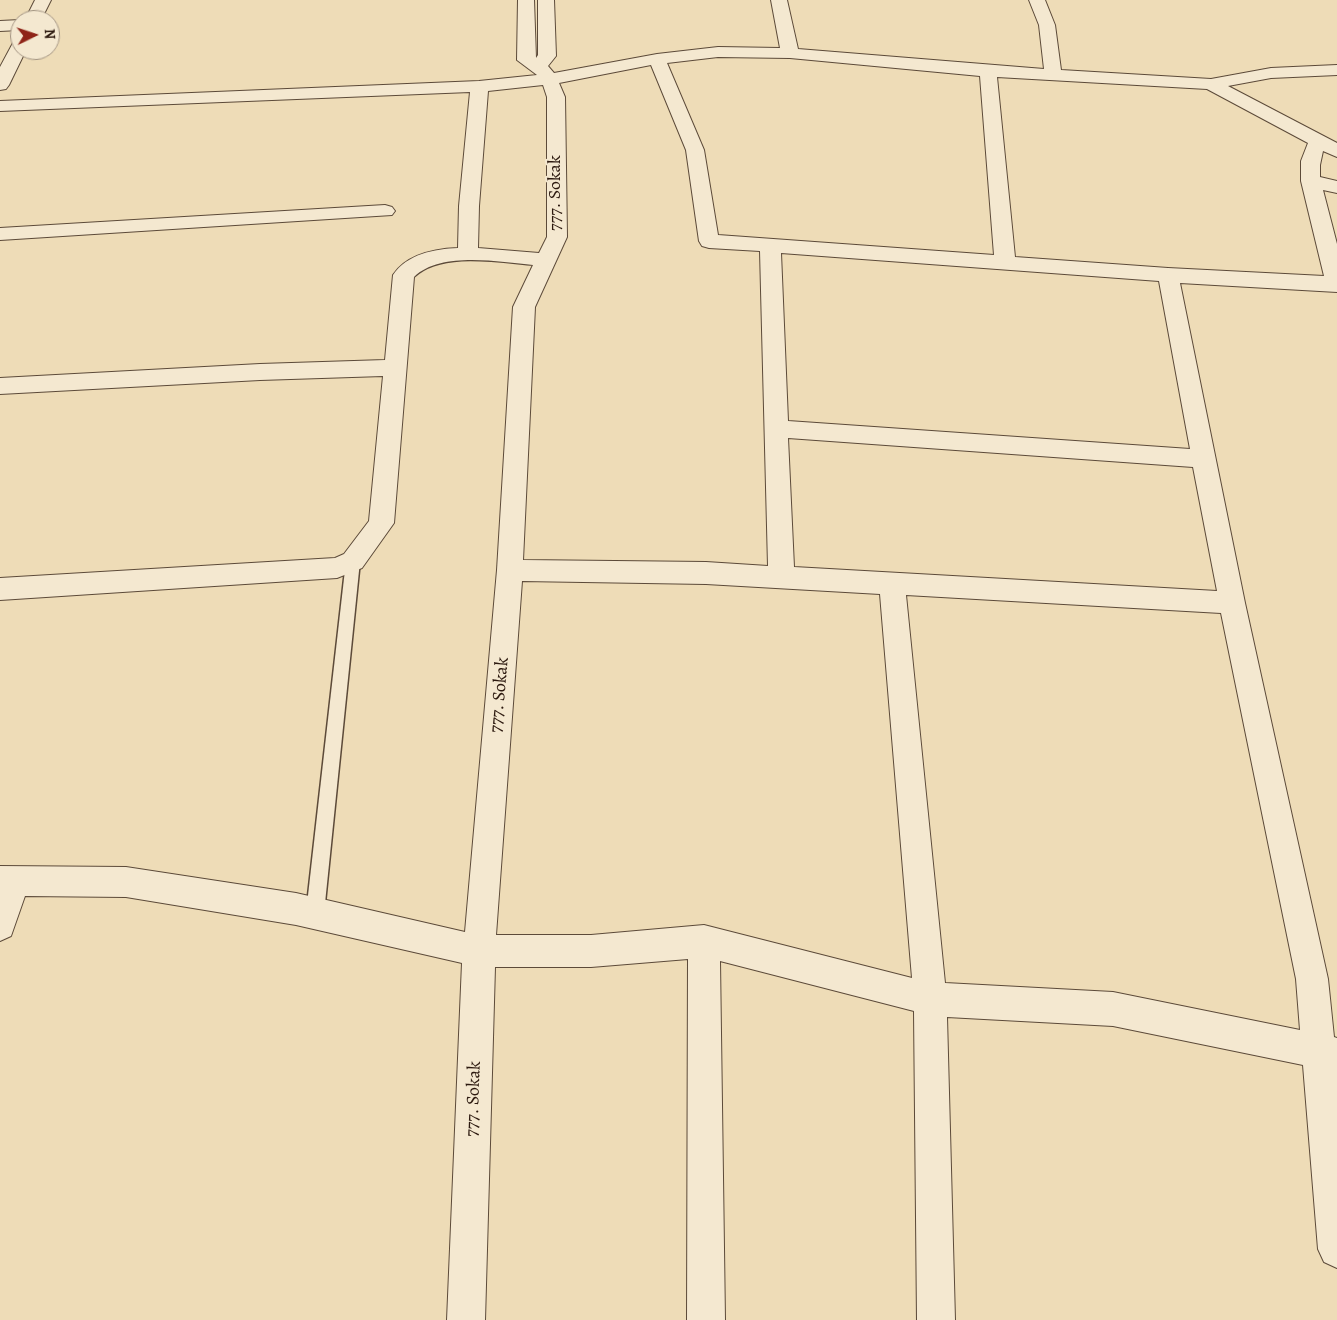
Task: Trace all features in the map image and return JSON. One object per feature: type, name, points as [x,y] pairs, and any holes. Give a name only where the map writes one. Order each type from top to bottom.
[{"type":"street","points":[[526,0],[526,60],[544,72]]},
{"type":"street","points":[[544,72],[547,56],[546,0]]},
{"type":"street","points":[[779,0],[790,53]]},
{"type":"street","points":[[1037,0],[1042,6],[1048,33],[1053,74]]},
{"type":"street","points":[[0,106],[479,86],[544,72],[718,52],[790,53],[988,71],[1211,84],[1271,73],[1337,70]]},
{"type":"street","points":[[657,59],[695,150],[709,241],[1005,264],[1337,284],[1311,181],[1309,164],[1312,151],[1318,141]]},
{"type":"street","points":[[0,85],[12,60]]},
{"type":"street","points":[[988,71],[1005,264]]},
{"type":"street","name":"777. Sokak","points":[[466,1320],[480,951],[510,570],[524,307],[557,237],[556,97],[544,72]]},
{"type":"street","points":[[1211,84],[1337,151]]},
{"type":"street","points":[[468,252],[469,206],[479,86]]},
{"type":"street","points":[[1311,181],[1337,187]]},
{"type":"street","points":[[2,237],[385,211]]},
{"type":"street","points":[[770,246],[781,577]]},
{"type":"street","points":[[0,589],[337,568],[353,561],[381,523],[404,275],[409,268],[424,260],[468,252],[546,260]]},
{"type":"street","points":[[1168,275],[1232,603],[1328,1053],[1337,1249]]},
{"type":"street","points":[[0,386],[260,372],[396,368]]},
{"type":"street","points":[[776,429],[1204,459]]},
{"type":"street","points":[[510,570],[706,573],[1232,603]]},
{"type":"street","points":[[892,583],[930,999],[936,1320]]},
{"type":"street","points":[[0,925],[7,881],[126,882],[315,913],[480,951],[591,951],[704,940],[930,999],[1113,1009],[1328,1053]]},
{"type":"street","points":[[704,940],[706,1320]]},
{"type":"lane","points":[[315,913],[353,561]]}]
